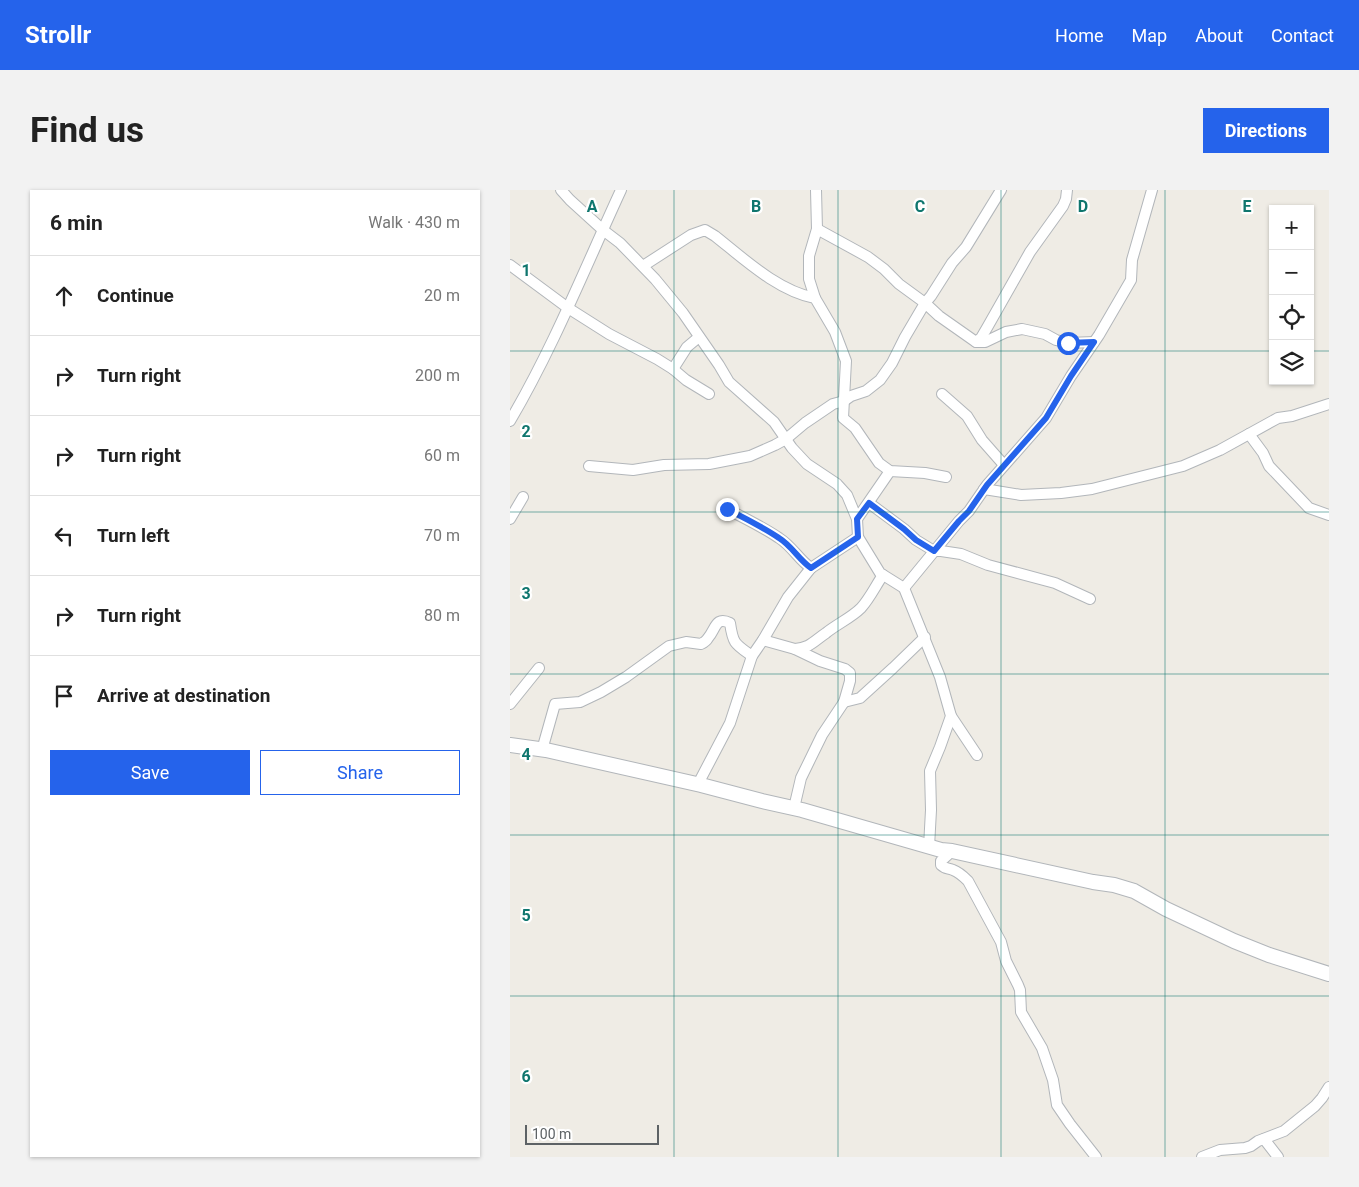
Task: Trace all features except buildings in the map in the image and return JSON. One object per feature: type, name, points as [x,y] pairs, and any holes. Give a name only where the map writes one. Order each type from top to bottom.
[{"type":"street","points":[[560,190],[643,266],[682,313],[729,382],[774,422],[792,448],[807,464],[837,484],[847,495],[857,519],[858,537],[880,572],[904,588],[940,677],[951,716],[977,755]]},
{"type":"street","points":[[510,422],[526,394],[568,308],[621,190]]},
{"type":"street","points":[[816,190],[817,229],[809,256],[810,279],[815,298],[834,332],[846,360],[843,418],[855,428],[878,462],[890,471],[925,473],[946,477]]},
{"type":"street","points":[[589,466],[633,470],[664,465],[691,466],[717,463],[750,456],[786,439],[833,404],[866,391],[880,380],[892,363],[925,303],[952,263],[966,247],[1001,190]]},
{"type":"street","points":[[976,342],[981,338],[1030,252],[1063,206],[1067,190]]},
{"type":"street","points":[[904,588],[969,511],[1004,465],[1046,418],[1094,342],[1131,280],[1132,260],[1152,190]]},
{"type":"street","points":[[817,229],[868,257],[939,316],[976,342],[985,342],[1006,332],[1022,329],[1045,334],[1056,340],[1068,343],[1094,342]]},
{"type":"street","points":[[643,266],[691,235],[705,230],[771,279],[800,294],[815,298]]},
{"type":"street","points":[[510,265],[568,308],[609,334],[657,359],[709,394]]},
{"type":"street","points":[[672,369],[687,347],[699,337]]},
{"type":"street","points":[[942,394],[967,416],[982,440],[1004,465]]},
{"type":"street","points":[[984,489],[1021,495],[1061,494],[1092,489],[1182,466],[1220,450],[1278,418],[1292,416],[1329,404]]},
{"type":"street","points":[[1249,434],[1263,453],[1269,466],[1309,508],[1329,515]]},
{"type":"street","points":[[857,519],[890,471]]},
{"type":"street","points":[[510,519],[523,497]]},
{"type":"street","points":[[869,503],[916,540],[934,551],[961,554],[988,565],[1055,583],[1090,599]]},
{"type":"street","points":[[727,509],[780,538],[811,568]]},
{"type":"street","points":[[698,784],[730,723],[752,656],[788,597],[811,568],[858,537]]},
{"type":"street","points":[[795,649],[813,644],[862,607],[884,575]]},
{"type":"street","points":[[542,750],[555,704],[580,702],[601,692],[626,677],[669,646],[686,642],[701,644],[708,639],[720,620],[730,623],[733,640],[736,645],[752,656]]},
{"type":"street","points":[[844,702],[860,698],[924,637]]},
{"type":"street","points":[[763,640],[795,649],[820,661],[845,669],[850,673],[850,681],[844,702],[822,734],[801,778],[794,808]]},
{"type":"street","points":[[510,704],[539,668]]},
{"type":"street","points":[[929,847],[931,810],[930,771],[951,716]]},
{"type":"street","points":[[510,745],[542,750],[698,784],[794,808],[941,850],[1114,885],[1134,891],[1166,909],[1234,941],[1278,958],[1329,974]]},
{"type":"street","points":[[952,851],[941,861],[941,865],[944,868],[960,873],[968,881],[1000,942],[1006,961],[1020,990],[1022,1012],[1042,1048],[1053,1080],[1057,1105],[1096,1157]]},
{"type":"street","points":[[1202,1157],[1220,1150],[1246,1148],[1258,1141],[1280,1133],[1315,1106],[1329,1087]]},
{"type":"street","points":[[1264,1139],[1278,1157]]},
{"type":"route","points":[[727,509],[780,538],[811,568],[858,537],[857,519],[869,503],[916,540],[934,551],[969,511],[987,485],[1046,418],[1094,342],[1068,343]]}]
